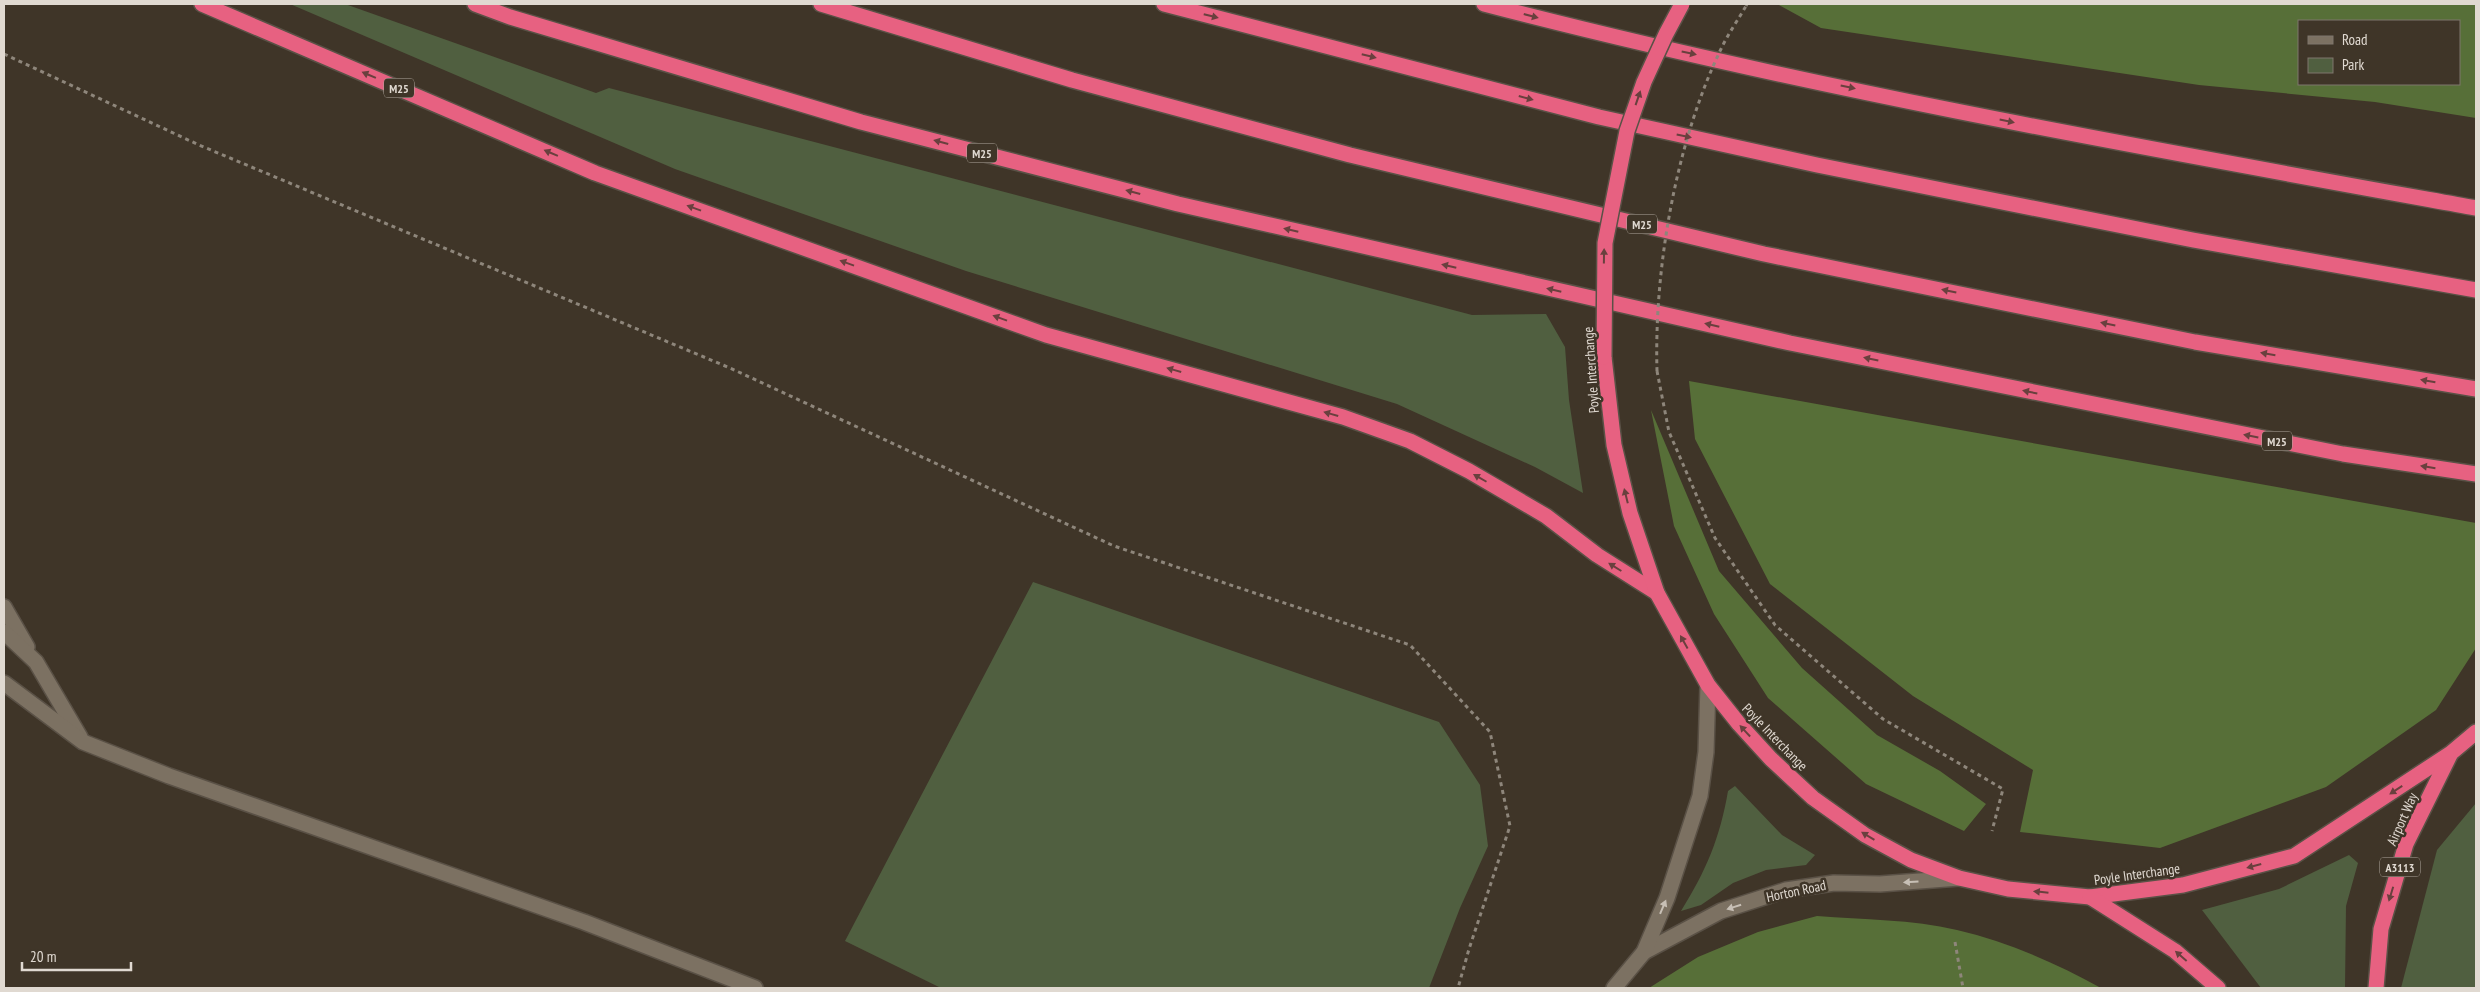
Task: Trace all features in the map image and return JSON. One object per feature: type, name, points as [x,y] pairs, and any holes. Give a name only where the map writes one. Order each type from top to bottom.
[{"type":"highway","name":"M25","points":[[202,4],[595,172],[1046,335],[1343,418],[1410,441],[1468,471],[1546,516],[1596,555],[1657,593]]},
{"type":"highway","name":"M25","points":[[475,4],[510,17],[861,122],[1178,204],[1799,344],[2343,454],[2476,474]]},
{"type":"highway","name":"M25","points":[[821,4],[1072,80],[1341,152],[1764,254],[2195,342],[2476,389]]},
{"type":"highway","points":[[1164,4],[1608,119],[1816,164],[2193,240],[2476,290]]},
{"type":"highway","points":[[1484,4],[1597,33],[2088,138],[2476,208]]},
{"type":"highway","name":"Poyle Interchange","points":[[1682,4],[1644,82],[1627,130],[1605,243],[1604,357],[1614,445],[1630,513],[1657,593],[1708,685],[1758,745],[1813,798],[1865,835],[1911,860],[1959,878],[2008,889],[2090,897],[2183,885],[2294,856],[2451,753],[2476,732]]},
{"type":"highway","name":"Airport Way","points":[[2376,988],[2381,929],[2406,844],[2451,753]]},
{"type":"highway","points":[[2090,897],[2175,950],[2218,988]]},
{"type":"street","points":[[4,606],[83,742]]},
{"type":"street","points":[[4,632],[36,662]]},
{"type":"street","points":[[4,683],[83,742],[178,779],[584,922],[755,988]]},
{"type":"street","name":"Horton Road","points":[[1614,988],[1644,952],[1667,898],[1700,796],[1706,752],[1708,685]]},
{"type":"street","name":"Horton Road","points":[[1644,952],[1721,911],[1786,890],[1834,883],[1880,884],[1959,878]]},
{"type":"path","points":[[1747,5],[1721,49],[1678,166],[1663,262],[1656,334],[1657,371],[1669,432],[1715,538],[1775,625],[1883,719],[2003,789],[1992,831]]},
{"type":"path","points":[[4,54],[199,145],[730,368],[1114,546],[1410,645],[1490,732],[1510,826],[1458,988]]},
{"type":"path","points":[[1955,942],[1963,988]]},
{"type":"green space","points":[[290,4],[345,4],[596,93],[609,88],[1472,315],[1546,314],[1565,347],[1569,400],[1583,493],[1535,467],[1397,404],[966,271],[675,169]]},
{"type":"green space","points":[[1777,4],[2476,4],[2476,118],[2375,102],[2199,85],[1821,28]]},
{"type":"green space","points":[[1689,381],[2476,523],[2476,648],[2436,710],[2326,787],[2160,848],[2020,832],[2033,770],[1913,696],[1770,584],[1695,439]]},
{"type":"green space","points":[[1651,410],[1719,571],[1802,668],[1877,735],[1940,771],[1986,804],[1964,831],[1866,784],[1768,698],[1714,614],[1674,526]]},
{"type":"green space","points":[[1033,582],[1439,722],[1480,785],[1488,846],[1460,908],[1429,988],[941,988],[845,941]]},
{"type":"green space","points":[[1735,786],[1782,835],[1815,855],[1806,865],[1766,870],[1733,883],[1701,905],[1681,911],[1705,868],[1721,824],[1728,791]]},
{"type":"green space","points":[[2476,803],[2476,988],[2401,988],[2437,850]]},
{"type":"green space","points":[[2349,855],[2358,863],[2346,906],[2345,988],[2261,988],[2202,910],[2279,889]]},
{"type":"green space","points":[[1817,916],[1905,922],[1957,930],[2031,954],[2101,988],[1649,988],[1698,957],[1758,932]]}]
